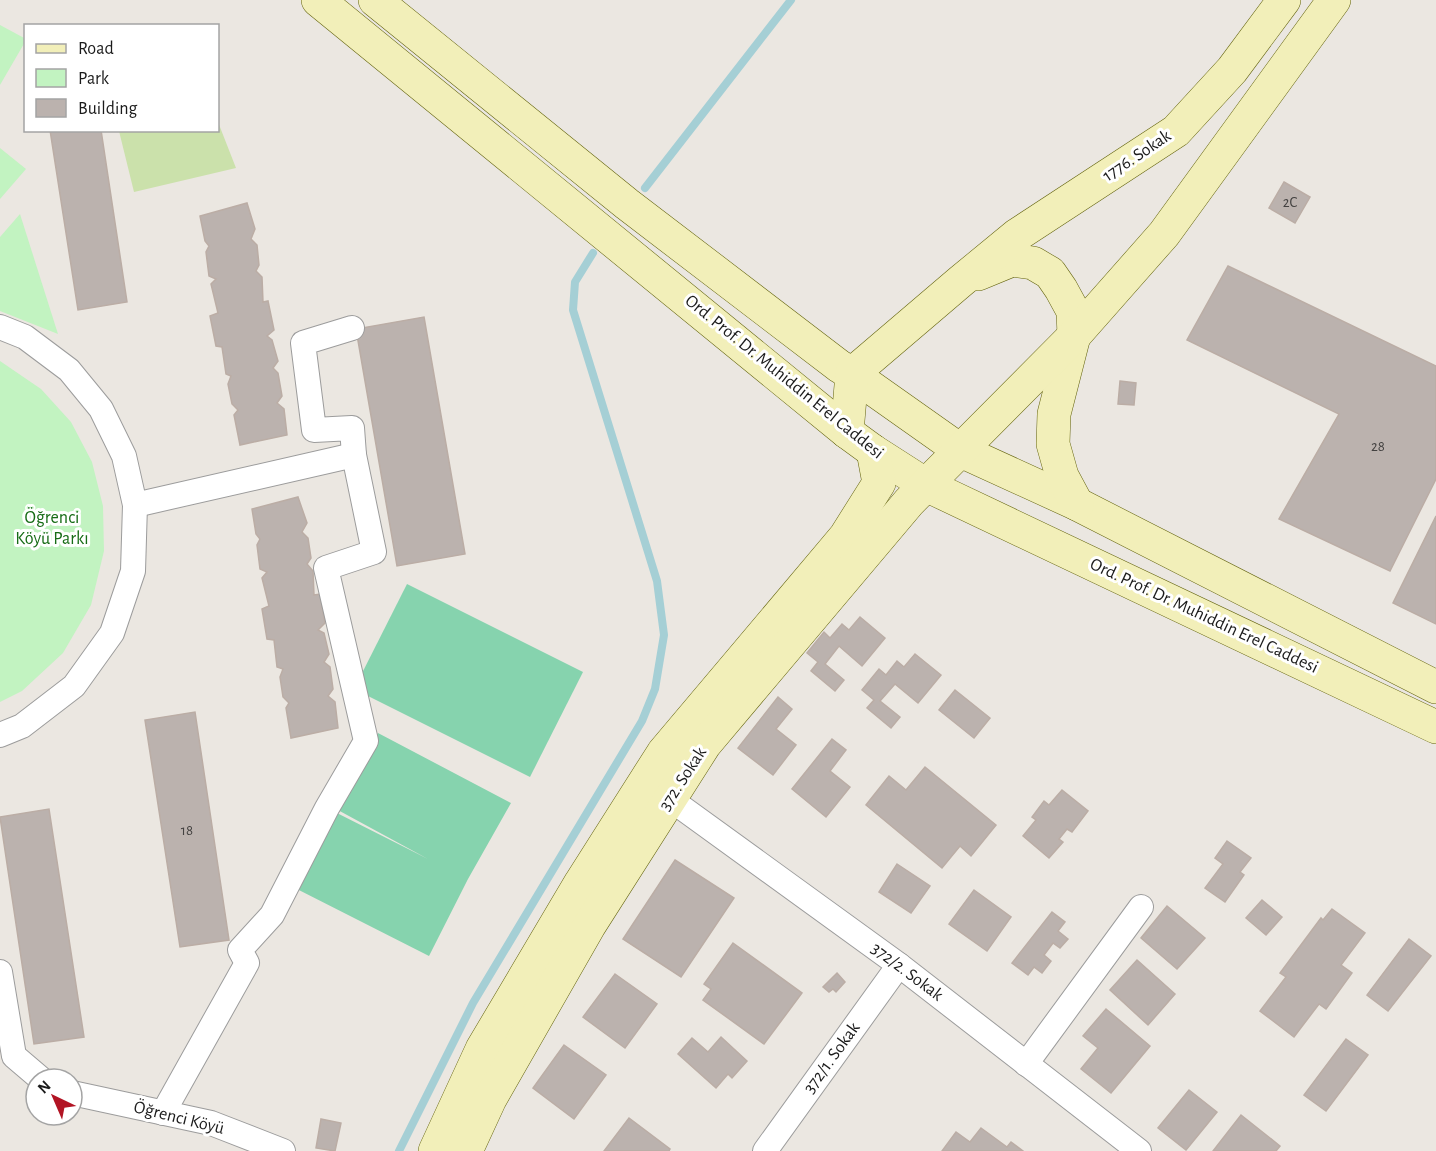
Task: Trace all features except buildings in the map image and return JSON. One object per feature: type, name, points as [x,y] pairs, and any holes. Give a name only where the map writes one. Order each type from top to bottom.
[{"type":"main road","name":"Ord. Prof. Dr. Muhiddin Erel Caddesi","points":[[318,0],[873,451],[917,493],[1436,727]]},
{"type":"main road","name":"Ord. Prof. Dr. Muhiddin Erel Caddesi","points":[[375,0],[636,211],[839,366],[961,451],[1077,504],[1436,687]]},
{"type":"main road","name":"1776. Sokak","points":[[852,374],[1017,235],[1176,131],[1232,70],[1284,0]]},
{"type":"main road","name":"1776. Sokak","points":[[961,451],[1074,336],[1164,234],[1334,0]]},
{"type":"main road","name":"1776. Sokak","points":[[961,280],[1012,260],[1033,263],[1050,273],[1073,311],[1074,336],[1054,414],[1053,444],[1062,476],[1077,504]]},
{"type":"main road","points":[[847,432],[852,374]]},
{"type":"main road","points":[[873,451],[879,483]]},
{"type":"main road","name":"372. Sokak","points":[[466,1151],[490,1099],[589,926],[705,744],[917,493],[961,451]]},
{"type":"main road","name":"372. Sokak","points":[[435,1151],[482,1049],[580,882],[663,753],[845,537],[879,483]]},
{"type":"street","points":[[0,327],[25,337],[69,370],[101,410],[124,456],[135,505],[133,571],[112,633],[74,686],[22,726],[0,735]]},
{"type":"street","points":[[163,1113],[247,963],[240,950],[272,915],[327,808],[366,741],[326,568],[374,552],[354,455],[352,428],[314,430],[303,343],[352,328]]},
{"type":"street","points":[[135,505],[354,455]]},
{"type":"street","points":[[879,483],[917,493]]},
{"type":"street","name":"372/2. Sokak","points":[[670,799],[899,965],[1139,1151]]},
{"type":"street","points":[[1026,1064],[1141,907]]},
{"type":"street","name":"372/1. Sokak","points":[[765,1151],[899,965]]},
{"type":"street","points":[[0,972],[14,1056],[27,1067]]},
{"type":"street","name":"Öğrenci Köyü","points":[[84,1096],[211,1124],[283,1151]]},
{"type":"green space","points":[[0,25],[24,38],[24,44],[0,85]]},
{"type":"green space","points":[[219,125],[236,168],[134,192],[119,132],[219,132]]},
{"type":"green space","points":[[0,148],[26,169],[0,199]]},
{"type":"green space","points":[[20,214],[58,334],[0,311],[0,237]]},
{"type":"green space","name":"Öğrenci Köyü Parkı","points":[[0,361],[41,389],[71,422],[92,462],[103,506],[104,551],[91,605],[63,653],[22,691],[0,702]]},
{"type":"green space","points":[[407,584],[583,672],[530,777],[354,689]]},
{"type":"green space","points":[[378,733],[511,803],[468,879],[429,956],[287,884],[327,808],[428,859],[336,809]]},
{"type":"waterway","points":[[645,188],[791,0]]},
{"type":"waterway","points":[[399,1151],[473,1003],[642,721],[655,689],[664,635],[657,581],[573,310],[575,282],[593,253]]}]
